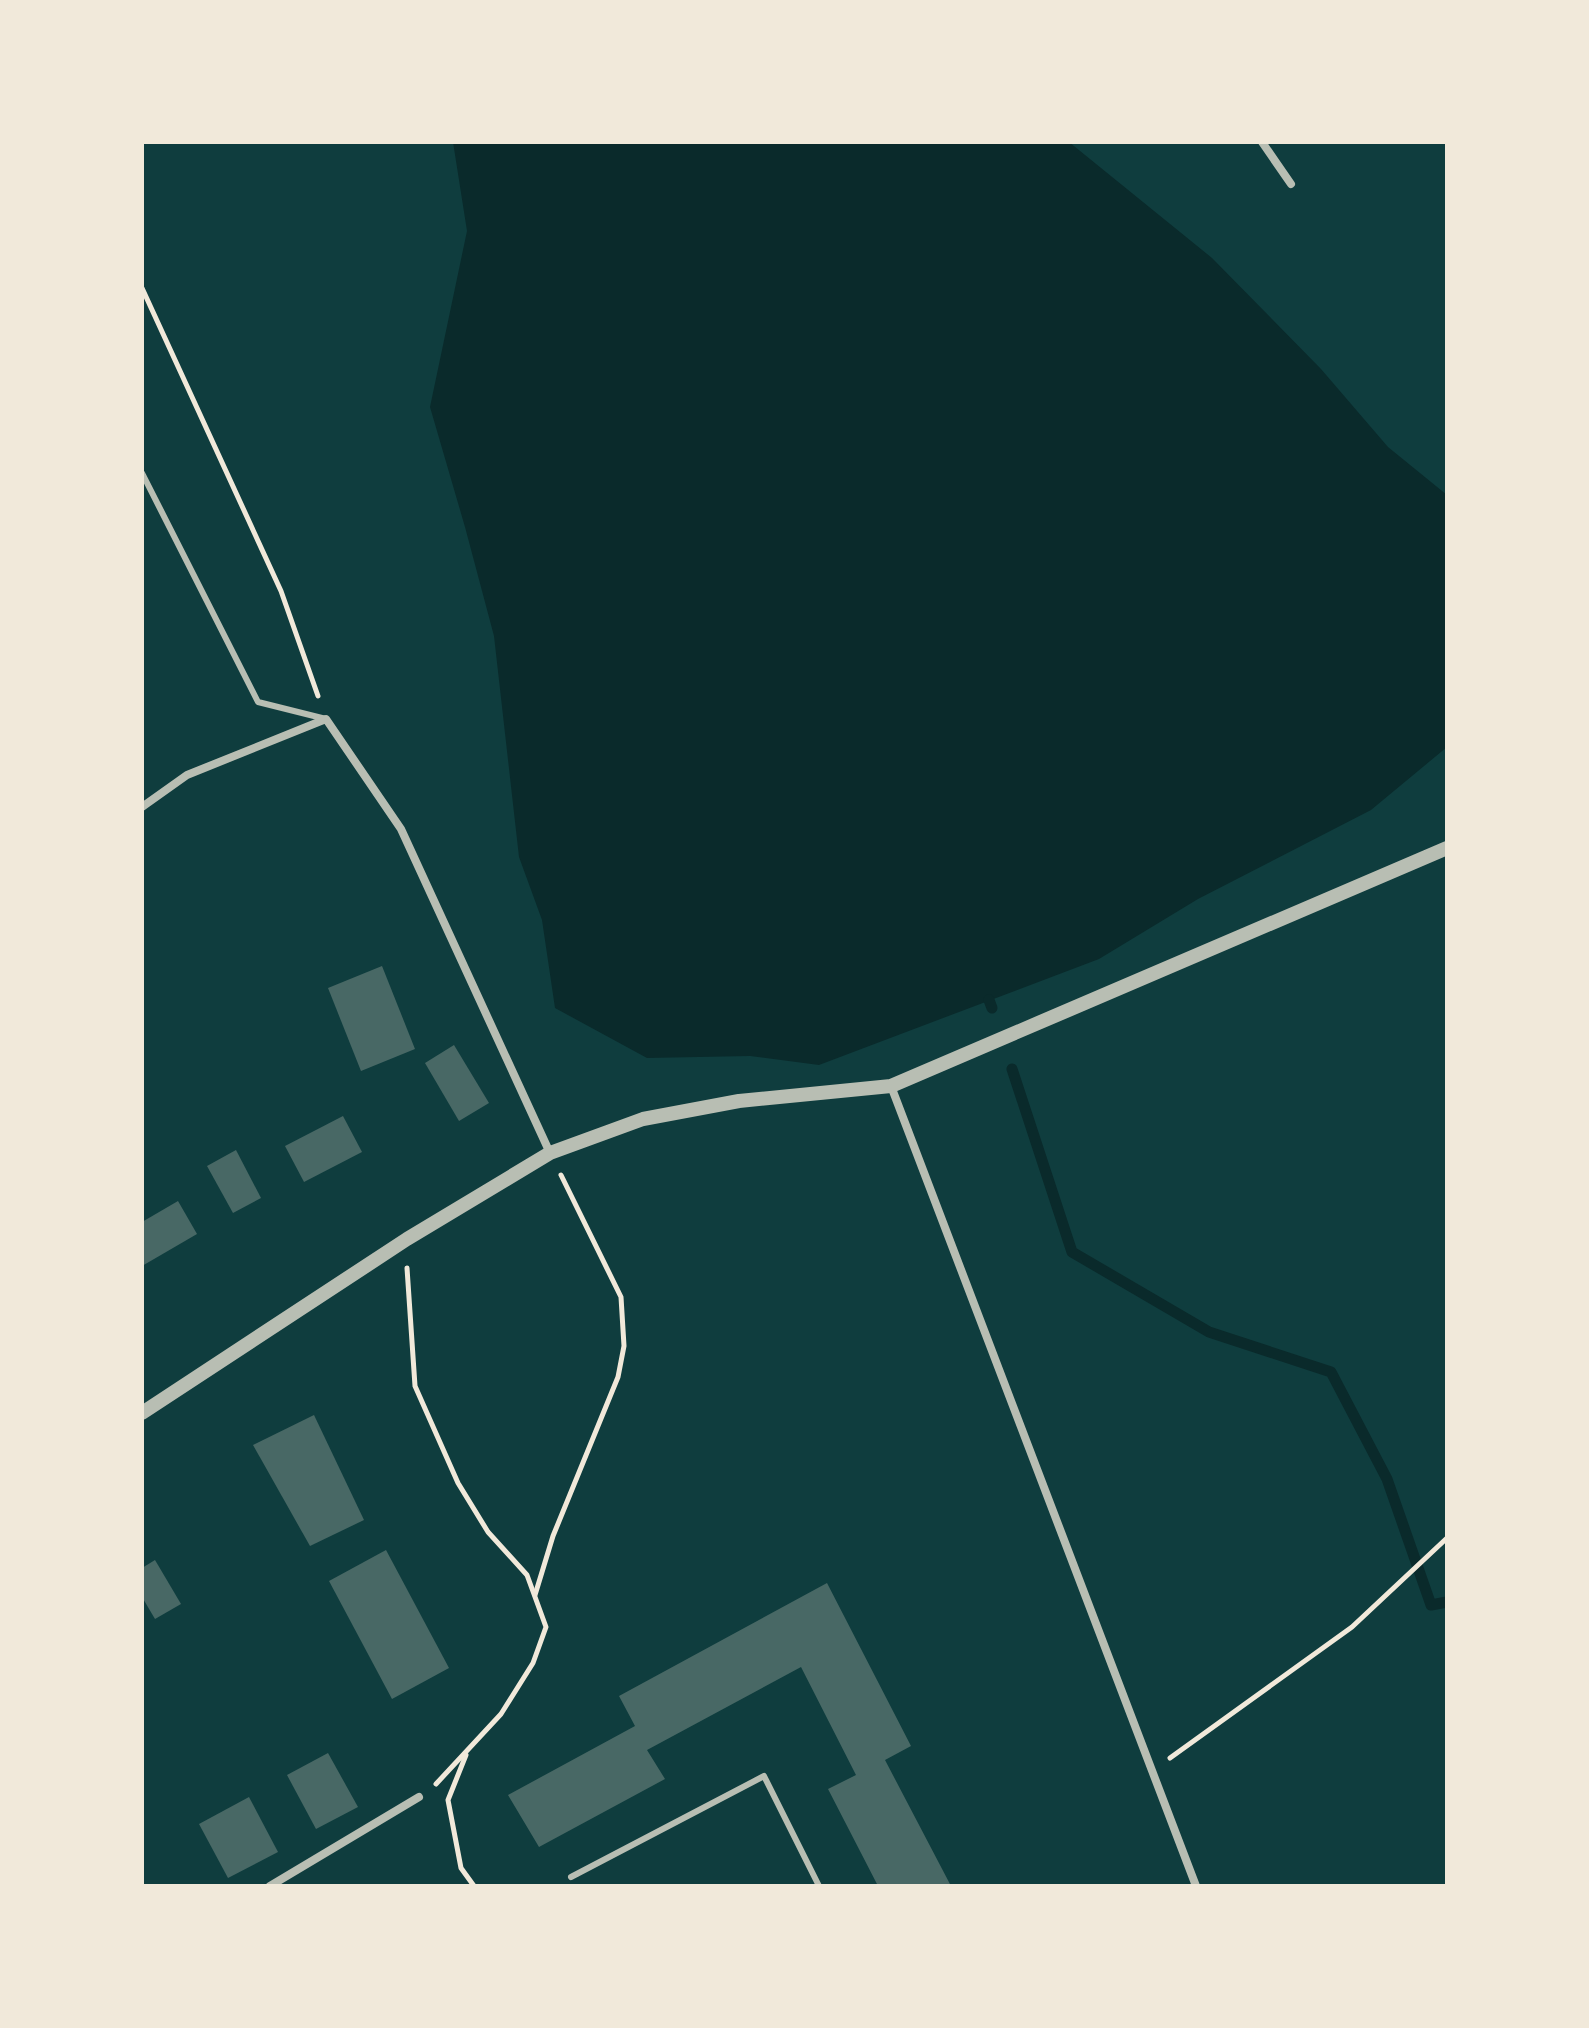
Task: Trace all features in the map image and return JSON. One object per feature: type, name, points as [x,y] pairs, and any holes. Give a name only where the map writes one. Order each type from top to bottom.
[{"type":"street","points":[[1262,142],[1291,184]]},
{"type":"street","points":[[142,807],[187,775],[326,719],[401,829],[550,1153]]},
{"type":"street","points":[[142,1413],[407,1239],[550,1153],[643,1119],[739,1101],[891,1086],[1447,848]]},
{"type":"street","points":[[891,1086],[1196,1886]]},
{"type":"street","points":[[270,1886],[419,1797]]},
{"type":"lane","points":[[142,473],[258,702],[326,719]]},
{"type":"lane","points":[[571,1877],[764,1776],[819,1886]]},
{"type":"path","points":[[142,288],[281,591],[326,719]]},
{"type":"path","points":[[535,1596],[553,1536],[618,1377],[624,1346],[621,1297],[550,1153]]},
{"type":"path","points":[[407,1239],[415,1386],[458,1483],[488,1532],[527,1575],[546,1627],[533,1663],[501,1714],[439,1782],[419,1797]]},
{"type":"path","points":[[1153,1770],[1352,1627],[1447,1538]]},
{"type":"path","points":[[467,1751],[448,1800],[461,1868],[474,1886]]},
{"type":"water","points":[[453,142],[1069,142],[1212,258],[1321,369],[1388,447],[1447,495],[1447,747],[1371,810],[1198,899],[1099,959],[819,1065],[750,1056],[647,1058],[555,1008],[542,920],[519,857],[494,636],[430,407],[467,231]]},
{"type":"building","points":[[382,966],[415,1049],[361,1071],[328,988]]},
{"type":"building","points":[[454,1045],[489,1103],[459,1121],[425,1063]]},
{"type":"building","points":[[343,1116],[362,1152],[304,1182],[285,1146]]},
{"type":"building","points":[[236,1150],[261,1198],[233,1213],[207,1166]]},
{"type":"building","points":[[178,1201],[197,1234],[142,1266],[142,1222]]},
{"type":"building","points":[[314,1415],[364,1520],[310,1546],[253,1445]]},
{"type":"building","points":[[386,1550],[449,1668],[392,1699],[329,1581]]},
{"type":"building","points":[[155,1560],[181,1604],[155,1619],[142,1597],[142,1568]]},
{"type":"building","points":[[827,1583],[911,1746],[885,1760],[951,1886],[878,1886],[828,1789],[856,1775],[801,1667],[647,1750],[665,1779],[539,1847],[508,1795],[635,1726],[619,1696]]},
{"type":"building","points":[[328,1753],[358,1807],[316,1829],[287,1775]]},
{"type":"building","points":[[249,1797],[278,1852],[228,1878],[199,1824]]},
{"type":"waterway","points":[[989,1000],[992,1008]]},
{"type":"waterway","points":[[1012,1069],[1072,1252],[1209,1332],[1331,1372],[1387,1479],[1431,1605],[1447,1602]]}]
